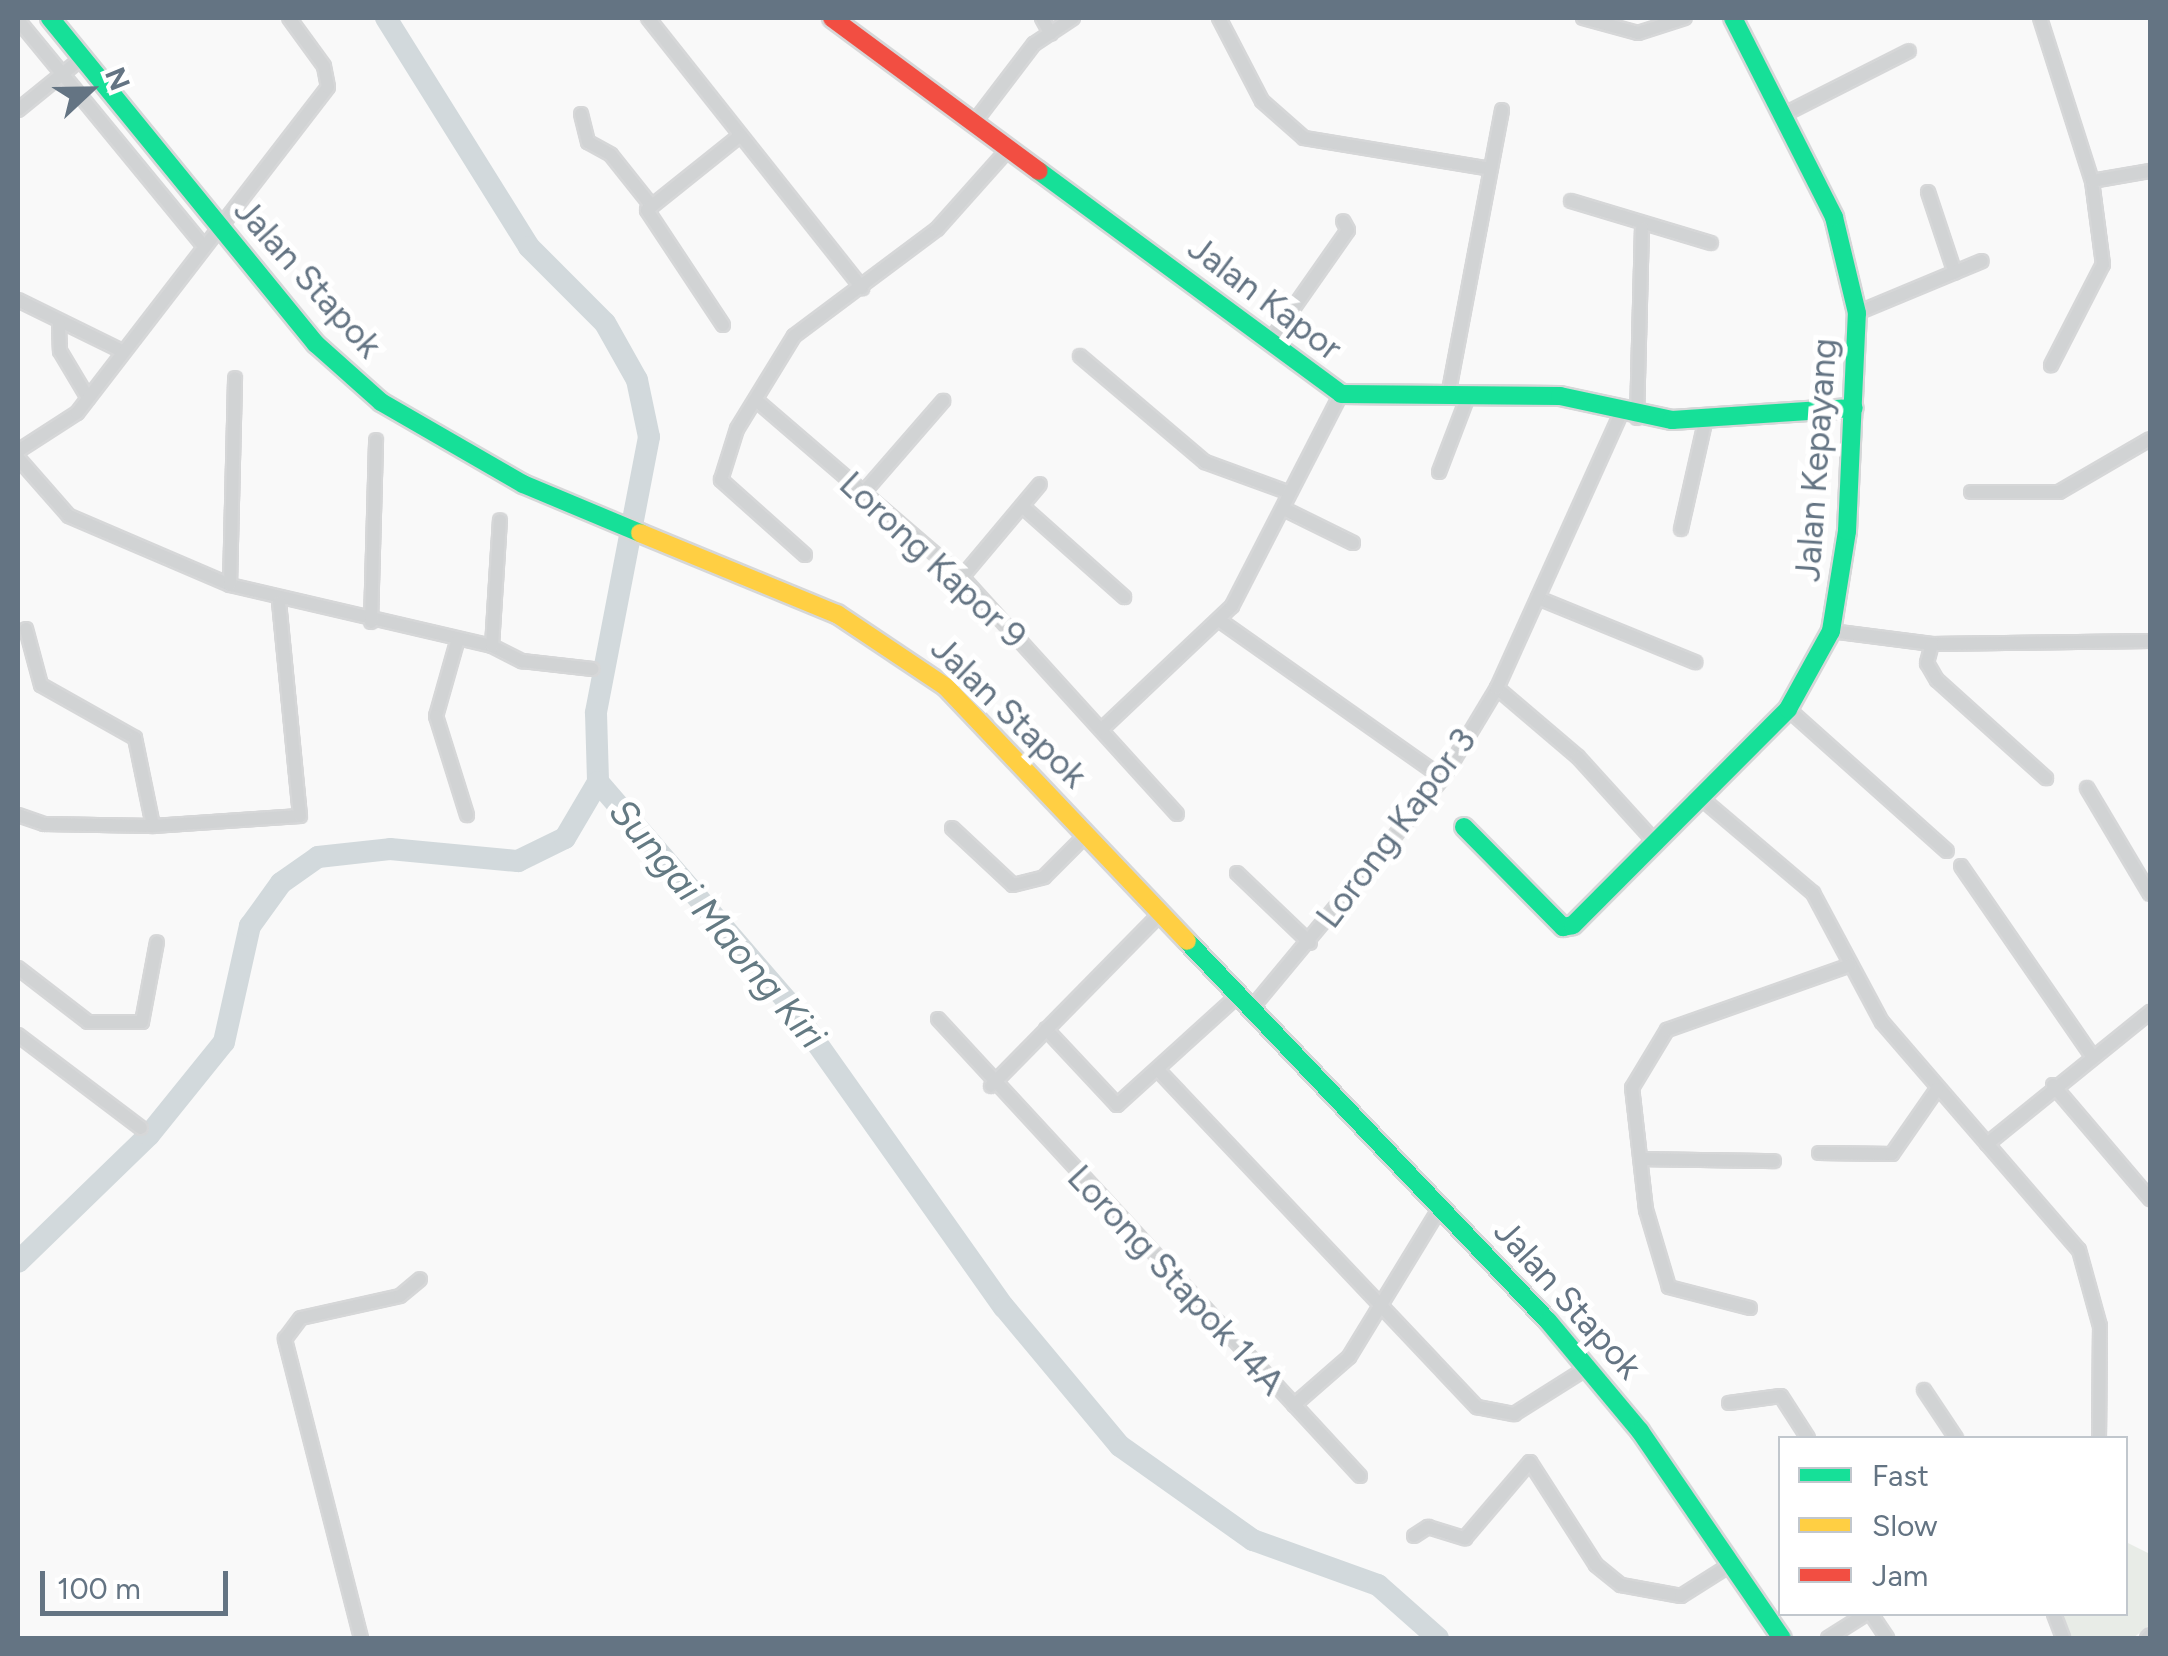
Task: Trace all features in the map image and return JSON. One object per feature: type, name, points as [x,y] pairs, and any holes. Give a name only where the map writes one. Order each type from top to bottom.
[{"type":"main road","name":"Jalan Kapor","points":[[832,18],[976,120],[1340,394],[1560,396],[1628,417],[1706,418],[1854,408]]},
{"type":"main road","name":"Jalan Kepayang","points":[[1733,18],[1834,217],[1856,313],[1854,408],[1831,631]]},
{"type":"main road","name":"Jalan Stapok","points":[[57,21],[215,226],[316,344],[381,402],[450,448],[574,506],[838,614],[927,670],[1162,912],[1236,996],[1587,1368],[1782,1638]]},
{"type":"main road","points":[[1464,827],[1563,927],[1573,925],[1788,709],[1831,631]]},
{"type":"street","points":[[18,451],[88,398],[215,226],[328,88],[288,18]]},
{"type":"street","points":[[648,18],[738,137],[862,288]]},
{"type":"street","points":[[1042,18],[1051,34]]},
{"type":"street","points":[[976,120],[1051,34],[1073,18]]},
{"type":"street","points":[[1219,18],[1262,102],[1304,138],[1485,168]]},
{"type":"street","points":[[1583,18],[1638,33],[1685,18]]},
{"type":"street","points":[[2040,18],[2092,181],[2102,264],[2051,364]]},
{"type":"street","points":[[18,20],[202,243]]},
{"type":"street","points":[[1783,115],[1909,51]]},
{"type":"street","points":[[18,110],[82,58]]},
{"type":"street","points":[[1439,472],[1458,396],[1485,168],[1502,110]]},
{"type":"street","points":[[580,114],[588,142],[611,155],[650,204],[652,230],[723,325]]},
{"type":"street","points":[[650,204],[738,137]]},
{"type":"street","points":[[805,555],[735,498],[718,473],[794,336],[938,230],[1010,147]]},
{"type":"street","points":[[2092,181],[2150,171]]},
{"type":"street","points":[[1928,192],[1955,273]]},
{"type":"street","points":[[1571,201],[1642,228],[1711,243]]},
{"type":"street","points":[[1270,340],[1348,230],[1343,221]]},
{"type":"street","points":[[1628,417],[1642,228]]},
{"type":"street","points":[[1856,313],[1982,261]]},
{"type":"street","points":[[18,300],[59,325],[122,352]]},
{"type":"street","points":[[59,325],[60,350],[88,398]]},
{"type":"street","points":[[1080,356],[1205,462],[1290,493]]},
{"type":"street","points":[[230,585],[235,378]]},
{"type":"street","points":[[1102,728],[1219,620],[1284,509],[1340,394]]},
{"type":"street","name":"Lorong Kapor 9","points":[[756,400],[962,577],[1178,814]]},
{"type":"street","points":[[864,492],[943,401]]},
{"type":"street","name":"Lorong Kapor 3","points":[[1252,1010],[1443,778],[1497,688],[1628,417]]},
{"type":"street","points":[[1681,529],[1706,418]]},
{"type":"street","points":[[1971,492],[2059,492],[2150,438]]},
{"type":"street","points":[[372,622],[376,440]]},
{"type":"street","points":[[18,458],[69,516],[230,585],[279,602],[457,642],[492,646],[522,660],[593,669]]},
{"type":"street","points":[[962,577],[1040,484]]},
{"type":"street","points":[[1022,506],[1124,597]]},
{"type":"street","points":[[1284,509],[1353,543]]},
{"type":"street","points":[[492,646],[500,520]]},
{"type":"street","points":[[1538,598],[1695,662]]},
{"type":"street","points":[[18,814],[44,824],[154,826],[300,816],[279,602]]},
{"type":"street","points":[[1219,620],[1443,778]]},
{"type":"street","points":[[26,629],[41,685],[135,738],[154,826]]},
{"type":"street","points":[[1831,631],[1932,644],[2150,642]]},
{"type":"street","points":[[457,642],[436,716],[467,815]]},
{"type":"street","points":[[1932,644],[1927,664],[1937,680],[2046,778]]},
{"type":"street","points":[[1497,688],[1578,757],[1654,842]]},
{"type":"street","points":[[1788,709],[1947,851]]},
{"type":"street","points":[[2086,788],[2150,894]]},
{"type":"street","points":[[1701,798],[1813,893],[1850,964],[1937,1089],[2079,1250],[2100,1326],[2100,1436]]},
{"type":"street","points":[[952,828],[1013,885],[1044,877],[1088,834]]},
{"type":"street","points":[[1961,866],[2090,1053]]},
{"type":"street","points":[[1238,873],[1310,942]]},
{"type":"street","points":[[991,1086],[1162,912]]},
{"type":"street","points":[[18,968],[88,1022],[142,1022],[157,942]]},
{"type":"street","points":[[1750,1308],[1668,1288],[1630,1098],[1667,1030],[1850,964]]},
{"type":"street","points":[[1046,1030],[1116,1105],[1159,1071],[1236,996]]},
{"type":"street","points":[[1987,1144],[2090,1053],[2150,1012]]},
{"type":"street","name":"Lorong Stapok 14A","points":[[938,1018],[991,1086],[1360,1476]]},
{"type":"street","points":[[18,1034],[140,1128]]},
{"type":"street","points":[[1159,1071],[1377,1304],[1492,1416],[1533,1405],[1587,1368]]},
{"type":"street","points":[[2054,1086],[2150,1198]]},
{"type":"street","points":[[1819,1153],[1892,1154],[1937,1089]]},
{"type":"street","points":[[1643,1159],[1774,1160]]},
{"type":"street","points":[[1294,1405],[1348,1357],[1377,1304],[1440,1208]]},
{"type":"street","points":[[360,1638],[284,1339],[301,1318],[386,1301],[420,1279]]},
{"type":"street","points":[[1924,1390],[1955,1436]]},
{"type":"street","points":[[1729,1402],[1781,1396],[1807,1436]]},
{"type":"street","points":[[1414,1536],[1428,1527],[1465,1538],[1530,1462],[1596,1564],[1621,1585],[1680,1596],[1730,1564]]},
{"type":"street","points":[[1828,1638],[1866,1616]]},
{"type":"street","points":[[1870,1616],[1887,1638]]},
{"type":"shaded area","points":[[2128,1543],[2150,1554],[2150,1625],[2133,1638],[2068,1638],[2060,1616],[2128,1616]]},
{"type":"waterway","name":"Sungai Maong Kiri","points":[[386,18],[529,247],[605,323],[637,380],[649,437],[596,713],[598,782],[787,1001],[1004,1307],[1120,1446],[1253,1540],[1378,1585],[1438,1638]]},
{"type":"waterway","points":[[18,1262],[149,1135],[224,1042],[250,926],[281,883],[318,857],[390,849],[518,861],[565,838],[598,782]]},
{"type":"traffic: fast","points":[[50,18],[316,344],[381,402],[523,484],[640,533]]},
{"type":"traffic: fast","points":[[1464,827],[1563,927],[1573,925],[1788,709],[1831,631],[1847,531],[1857,313],[1834,217],[1733,18]]},
{"type":"traffic: fast","points":[[1039,171],[1341,394],[1560,396],[1672,420],[1854,408]]},
{"type":"traffic: fast","points":[[1187,941],[1548,1321],[1640,1431],[1782,1638]]},
{"type":"traffic: slow","points":[[640,533],[837,614],[946,687],[1187,941]]},
{"type":"traffic: jam","points":[[832,18],[1039,171]]}]
